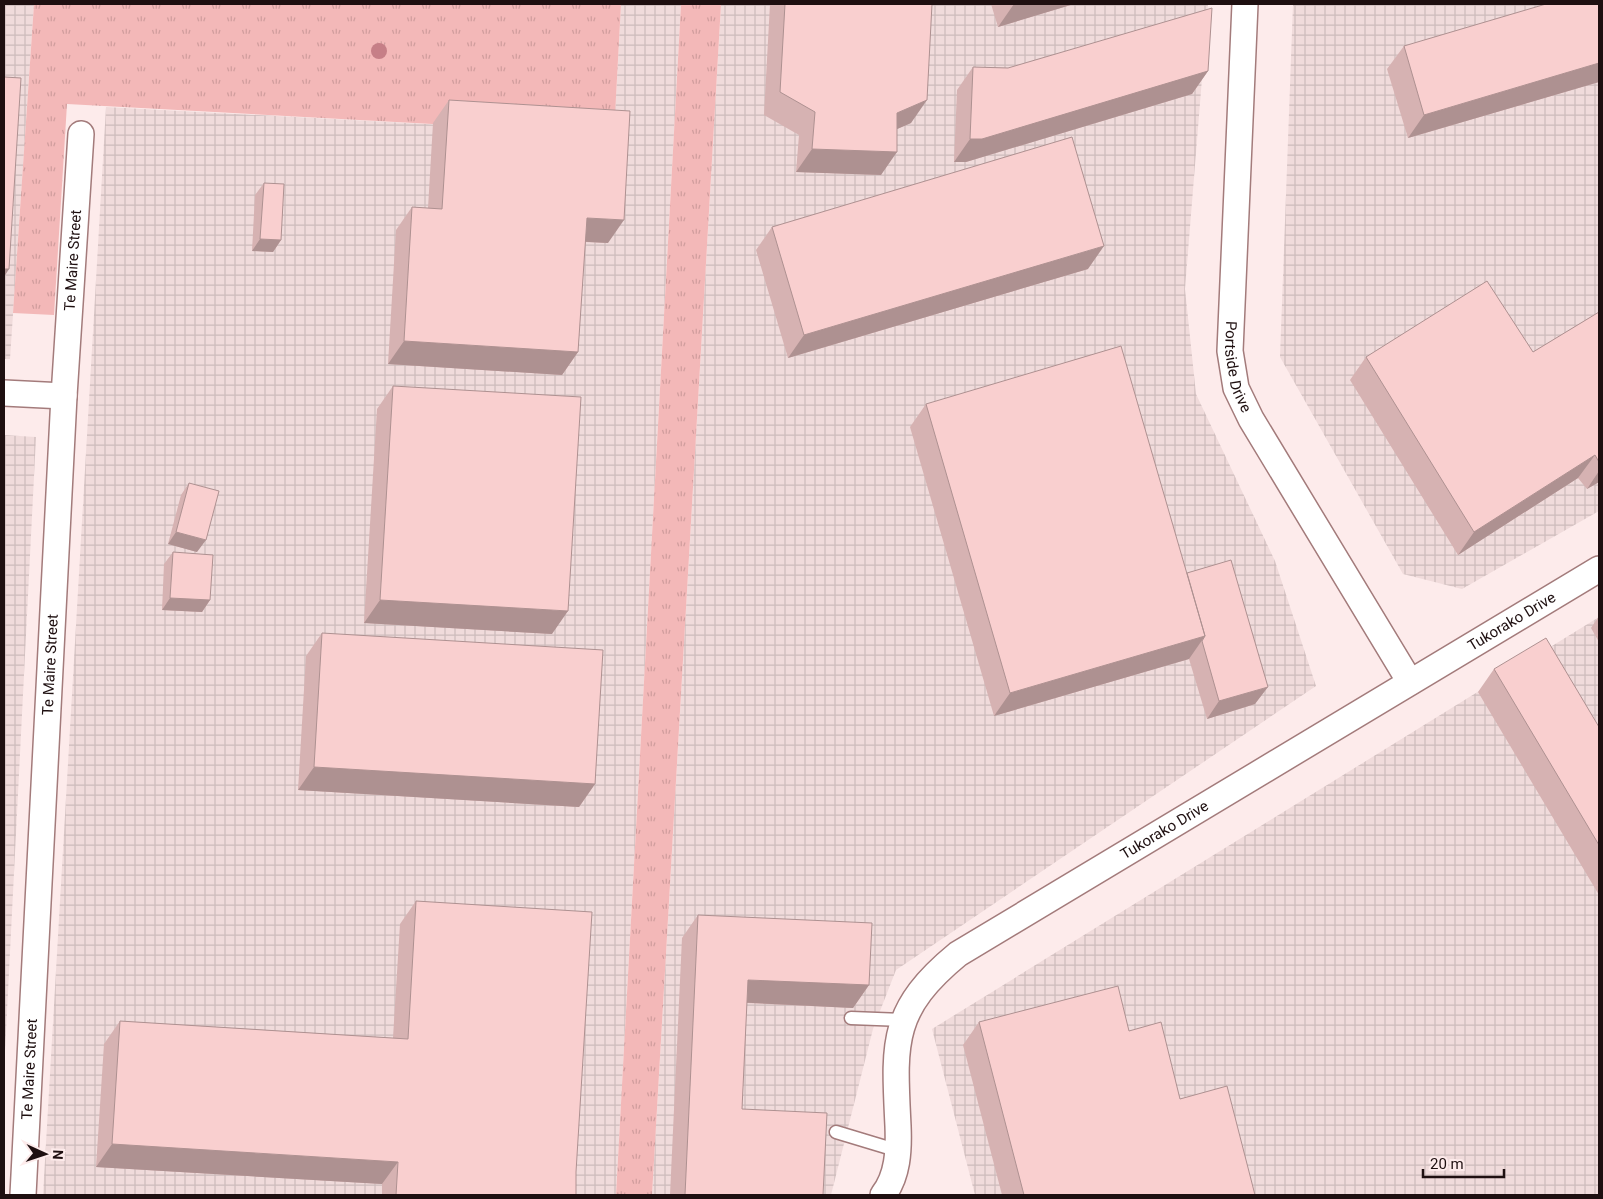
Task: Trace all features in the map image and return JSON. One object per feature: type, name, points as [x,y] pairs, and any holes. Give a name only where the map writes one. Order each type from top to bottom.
[{"type":"street","name":"Portside Drive","points":[[1245,4],[1230,351],[1236,388],[1251,418],[1410,682]]},
{"type":"street","name":"Te Maire Street","points":[[23,1195],[64,396],[81,134]]},
{"type":"street","points":[[4,393],[64,396]]},
{"type":"street","name":"Tukorako Drive","points":[[883,1195],[891,1185],[899,1150],[895,1072],[903,1020],[914,998],[932,976],[958,954],[1599,569]]},
{"type":"lane","points":[[851,1018],[903,1020]]},
{"type":"lane","points":[[836,1132],[899,1150]]},
{"type":"shaded area","points":[[4,4],[34,4],[10,359],[4,359]]},
{"type":"shaded area","points":[[621,4],[681,4],[616,1195],[43,1195],[106,107],[614,134]]},
{"type":"shaded area","points":[[721,4],[1208,4],[1185,289],[1196,394],[1275,561],[1316,686],[896,970],[873,1029],[831,1195],[652,1195]]},
{"type":"shaded area","points":[[1293,4],[1599,4],[1599,511],[1462,589],[1403,574],[1280,357]]},
{"type":"shaded area","points":[[4,435],[36,437],[4,1071]]},
{"type":"shaded area","points":[[1599,617],[1599,1195],[975,1195],[932,1029]]},
{"type":"green space","points":[[34,4],[621,4],[614,134],[67,104],[54,315],[13,313]]},
{"type":"green space","points":[[681,4],[721,4],[652,1195],[616,1195]]},
{"type":"building","points":[[785,4],[932,4],[927,100],[897,113],[897,152],[812,149],[815,112],[780,92]]},
{"type":"building","points":[[1546,4],[1599,4],[1599,63],[1424,115],[1404,46]]},
{"type":"building","points":[[1212,8],[1208,71],[982,139],[970,139],[973,67],[1008,68]]},
{"type":"building","points":[[4,77],[21,78],[9,269],[4,269]]},
{"type":"building","points":[[449,100],[630,111],[624,220],[587,218],[578,352],[404,341],[412,207],[442,209]]},
{"type":"building","points":[[1072,137],[1104,246],[804,335],[772,227]]},
{"type":"building","points":[[264,183],[284,184],[281,240],[260,239]]},
{"type":"building","points":[[1487,281],[1533,352],[1599,312],[1599,462],[1595,455],[1474,532],[1366,357]]},
{"type":"building","points":[[1121,346],[1205,636],[1010,693],[926,404]]},
{"type":"building","points":[[393,386],[581,397],[568,611],[380,600]]},
{"type":"building","points":[[189,483],[219,491],[206,540],[176,532]]},
{"type":"building","points":[[173,552],[213,555],[210,600],[170,598]]},
{"type":"building","points":[[1231,560],[1268,687],[1219,701],[1202,641],[1205,636],[1187,573]]},
{"type":"building","points":[[322,633],[603,650],[595,784],[314,767]]},
{"type":"building","points":[[1546,638],[1599,727],[1599,845],[1494,669]]},
{"type":"building","points":[[416,901],[592,912],[576,1195],[396,1195],[398,1162],[112,1144],[120,1021],[408,1039]]},
{"type":"building","points":[[698,915],[872,923],[869,985],[748,980],[742,1109],[827,1113],[823,1195],[685,1195]]},
{"type":"building","points":[[1118,986],[1129,1031],[1161,1022],[1180,1099],[1227,1086],[1255,1195],[1024,1195],[979,1022]]}]
